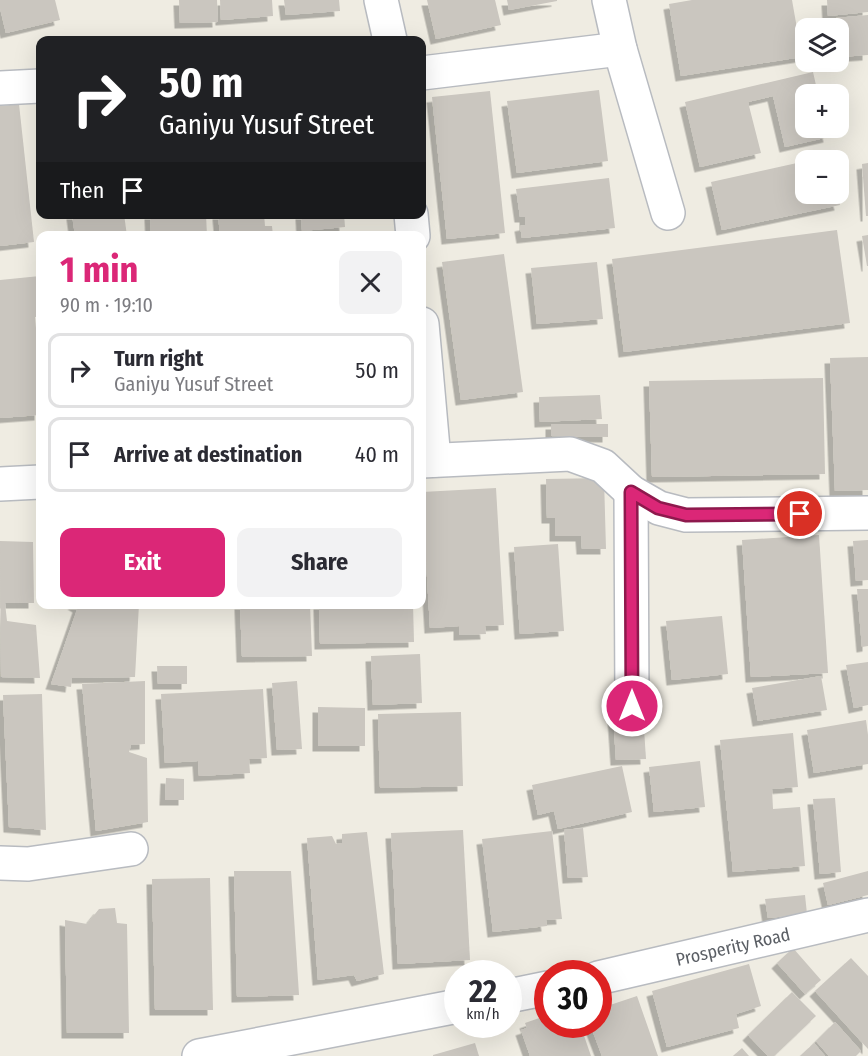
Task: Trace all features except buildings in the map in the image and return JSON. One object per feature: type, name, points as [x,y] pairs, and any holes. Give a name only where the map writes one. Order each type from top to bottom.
[{"type":"street","points":[[381,0],[389,36]]},
{"type":"street","points":[[609,0],[620,49],[668,213]]},
{"type":"street","points":[[426,73],[620,49]]},
{"type":"street","points":[[0,88],[36,86]]},
{"type":"street","points":[[426,415],[428,460],[570,454],[603,466],[631,492],[658,508],[686,515],[868,513]]},
{"type":"street","points":[[0,484],[36,482]]},
{"type":"street","points":[[631,492],[632,706]]},
{"type":"street","points":[[0,863],[28,864],[131,849]]},
{"type":"street","name":"Prosperity Road","points":[[612,975],[868,915]]},
{"type":"street","points":[[199,1056],[444,1009]]},
{"type":"route","points":[[632,706],[631,492],[658,508],[686,515],[800,514]]}]
